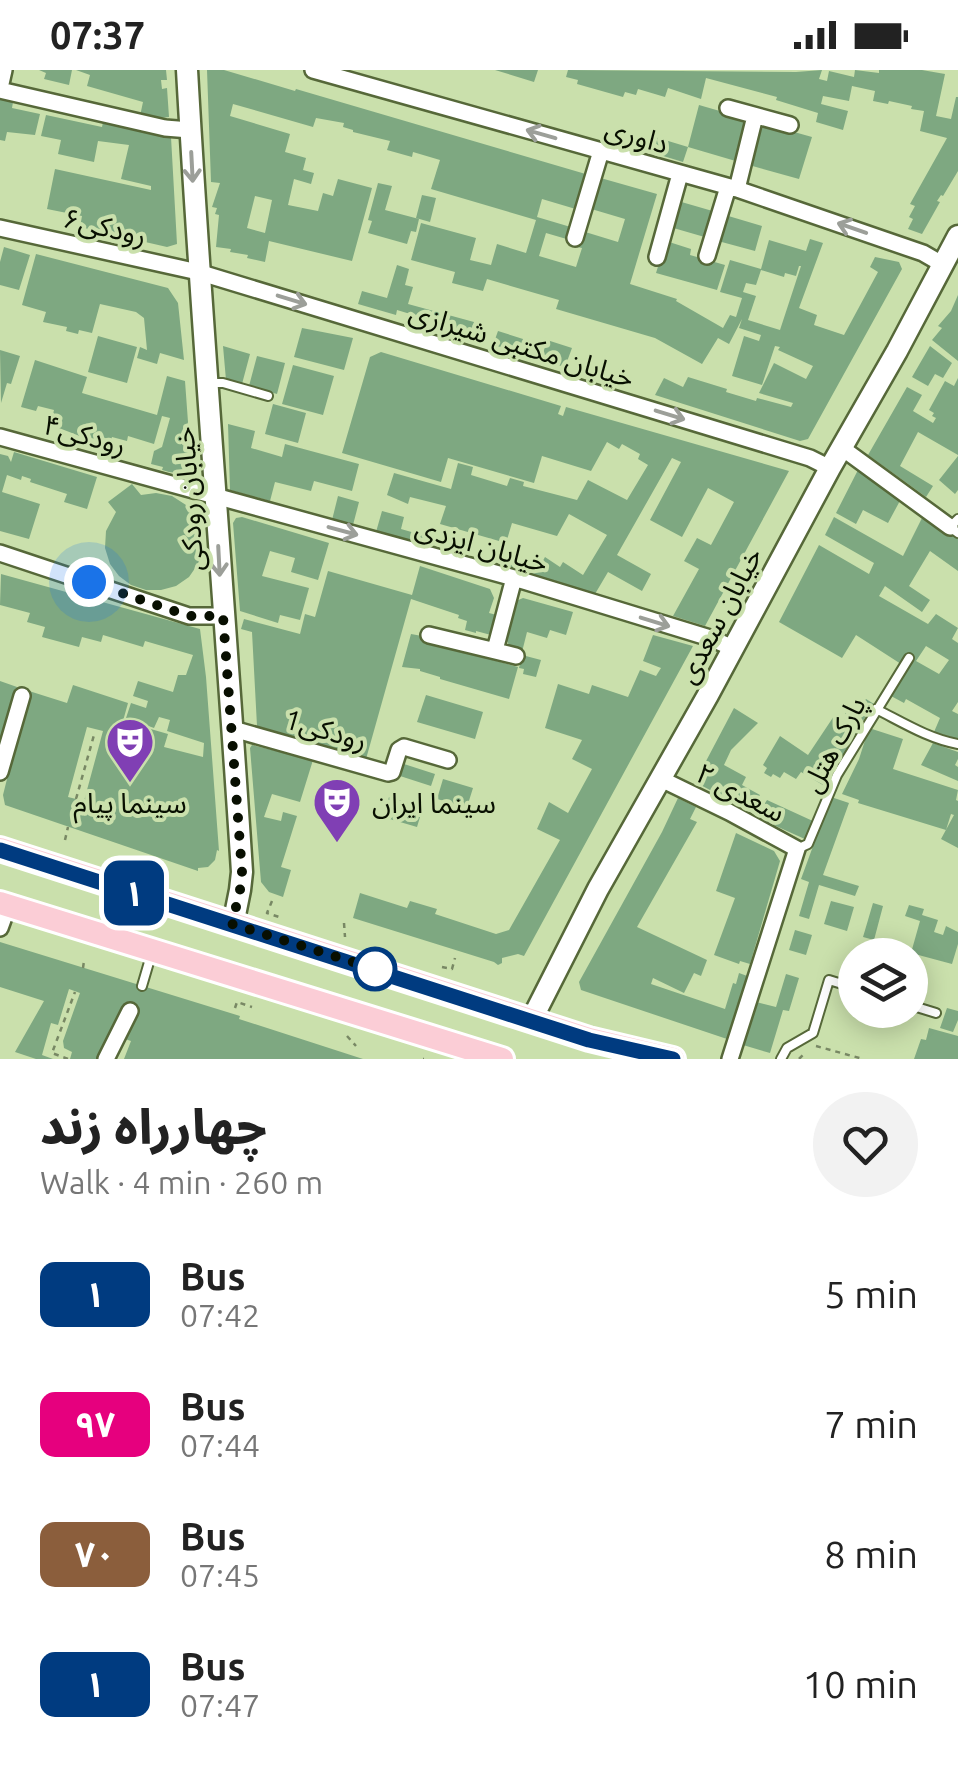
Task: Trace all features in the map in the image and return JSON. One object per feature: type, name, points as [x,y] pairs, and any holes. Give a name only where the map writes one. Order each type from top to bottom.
[{"type":"main road","points":[[0,850],[589,1040],[673,1059]]},
{"type":"main road","points":[[3,912],[152,950],[502,1059]]},
{"type":"main road","points":[[589,1040],[630,1059]]},
{"type":"street","points":[[4,70],[0,89],[165,128],[190,130]]},
{"type":"street","name":"خیابان رودکی","points":[[186,70],[242,872],[232,924]]},
{"type":"street","name":"داوری","points":[[313,70],[732,188],[923,253],[942,264]]},
{"type":"street","points":[[728,108],[790,124]]},
{"type":"street","points":[[708,256],[755,116]]},
{"type":"street","points":[[575,238],[601,151]]},
{"type":"street","points":[[657,257],[680,174]]},
{"type":"street","name":"رودکی۶","points":[[0,228],[198,272]]},
{"type":"street","name":"خیابان سعدی","points":[[531,1021],[598,889],[957,241]]},
{"type":"street","name":"خیابان مکتبی شیرازی","points":[[198,272],[810,458],[830,468]]},
{"type":"street","name":"رودکی۴","points":[[0,437],[216,496]]},
{"type":"street","points":[[842,448],[955,526]]},
{"type":"street","name":"خیابان ایزدی","points":[[216,496],[514,578],[733,648]]},
{"type":"street","points":[[0,553],[189,616],[223,616]]},
{"type":"street","points":[[494,650],[514,578]]},
{"type":"street","points":[[429,634],[516,656]]},
{"type":"street","points":[[0,772],[22,696]]},
{"type":"street","name":"1رودکی","points":[[233,729],[388,773],[394,769],[400,748],[404,747],[448,760]]},
{"type":"street","name":"سعدی ۲","points":[[661,779],[797,850]]},
{"type":"street","points":[[730,1059],[797,850]]},
{"type":"street","points":[[106,1059],[130,1011]]},
{"type":"lane","points":[[208,383],[268,396]]},
{"type":"lane","name":"پارک هتل","points":[[797,850],[808,844],[837,775],[909,658]]},
{"type":"lane","points":[[876,709],[921,732],[958,744]]},
{"type":"lane","points":[[142,986],[152,950]]},
{"type":"lane","points":[[781,1059],[788,1048],[813,1034],[829,980],[838,983]]},
{"type":"lane","points":[[928,1011],[936,1013]]},
{"type":"path","points":[[76,799],[94,735]]},
{"type":"path","points":[[64,840],[68,827]]},
{"type":"path","points":[[272,901],[267,913],[278,917]]},
{"type":"path","points":[[344,924],[345,937]]},
{"type":"path","points":[[442,967],[452,969],[455,958]]},
{"type":"path","points":[[83,968],[84,962]]},
{"type":"path","points":[[68,1059],[52,1053],[75,992]]},
{"type":"path","points":[[235,1008],[237,1002],[252,1006]]},
{"type":"path","points":[[347,1036],[356,1046]]},
{"type":"path","points":[[799,1059],[814,1045],[863,1059]]},
{"type":"building","points":[[39,70],[72,70],[69,85],[44,79],[46,73]]},
{"type":"building","points":[[76,70],[166,70],[167,80],[161,80],[162,89],[167,88],[169,117],[140,116],[143,102],[87,86],[90,75]]},
{"type":"building","points":[[207,70],[224,70],[589,175],[579,210],[542,199],[537,217],[574,228],[570,240],[546,233],[539,256],[576,267],[582,231],[618,242],[625,219],[588,208],[597,177],[657,194],[630,284],[677,299],[723,328],[730,315],[736,317],[742,298],[720,292],[730,260],[761,269],[769,240],[806,251],[810,239],[823,243],[799,308],[817,315],[814,325],[844,335],[878,272],[870,267],[875,257],[899,262],[902,269],[808,439],[800,441],[655,395],[664,378],[683,387],[688,377],[756,401],[757,398],[791,407],[793,403],[759,393],[774,363],[806,379],[813,366],[775,346],[762,385],[732,376],[744,336],[759,341],[761,335],[739,328],[742,319],[729,344],[718,338],[702,364],[655,338],[556,309],[559,300],[487,279],[483,291],[452,283],[455,272],[411,260],[421,223],[476,238],[470,260],[491,265],[497,244],[526,253],[536,220],[431,189],[440,160],[387,150],[390,141],[353,132],[343,127],[344,123],[316,118],[313,127],[233,104],[230,116],[290,134],[285,152],[306,158],[303,170],[314,173],[311,184],[294,179],[288,205],[318,211],[323,193],[333,196],[338,179],[372,188],[352,261],[269,241],[265,262],[216,247],[219,215],[215,214],[217,208],[212,207],[220,183],[211,182]],"holes":[[[255,196],[272,200],[265,233],[247,228]],[[799,266],[780,330],[748,320],[756,296],[743,292],[746,283],[756,285],[761,270],[784,277],[785,273],[796,276]]]},
{"type":"building","points":[[495,70],[538,70],[534,82]]},
{"type":"building","points":[[568,70],[822,70],[819,79],[827,81],[829,71],[854,77],[855,70],[945,74],[936,116],[951,119],[958,97],[958,171],[937,201],[940,202],[922,234],[908,229],[915,206],[910,204],[947,138],[920,131],[924,111],[889,101],[873,101],[875,91],[852,86],[849,101],[823,96],[821,104],[848,111],[843,130],[816,122],[818,113],[776,100],[777,97],[706,78],[701,99],[668,88],[665,97],[638,89],[636,95],[625,92],[623,97],[577,84],[578,80],[566,77]]},
{"type":"building","points":[[0,99],[13,102],[12,108],[40,114],[35,135],[7,132],[5,141],[0,140]]},
{"type":"building","points":[[699,105],[751,120],[739,162],[688,147]]},
{"type":"building","points":[[46,115],[171,137],[177,244],[167,247],[80,227],[82,216],[47,209],[55,169],[151,190],[151,186],[121,179],[129,145],[98,141],[94,162],[58,154],[61,140],[41,136]]},
{"type":"building","points":[[762,123],[812,137],[799,179],[749,165]]},
{"type":"building","points":[[655,137],[688,147],[683,162],[650,152]]},
{"type":"building","points":[[378,183],[392,186],[385,210],[419,219],[407,244],[368,233]]},
{"type":"building","points":[[422,195],[436,198],[430,222],[416,218]]},
{"type":"building","points":[[678,201],[716,212],[708,238],[670,227]]},
{"type":"building","points":[[725,215],[762,226],[755,251],[718,241]]},
{"type":"building","points":[[666,241],[691,249],[690,255],[725,265],[717,290],[656,273]]},
{"type":"building","points":[[4,247],[30,255],[19,290],[0,285]]},
{"type":"building","points":[[36,254],[168,288],[178,303],[184,360],[160,353],[157,364],[137,358],[140,347],[147,350],[144,318],[136,312],[100,304],[92,333],[79,330],[78,334],[66,331],[67,327],[43,322],[46,312],[22,305]]},
{"type":"building","points":[[397,265],[409,269],[405,285],[413,287],[408,304],[474,322],[469,337],[397,310],[396,315],[358,304],[362,291],[387,298]]},
{"type":"building","points":[[958,295],[958,361],[932,340]]},
{"type":"building","points":[[302,328],[353,338],[344,370],[294,357]]},
{"type":"building","points":[[498,331],[523,339],[519,352],[493,345]]},
{"type":"building","points":[[98,336],[137,347],[127,383],[88,372]]},
{"type":"building","points":[[547,340],[572,348],[565,367],[541,360]]},
{"type":"building","points":[[223,346],[250,354],[242,384],[226,380]]},
{"type":"building","points":[[930,346],[952,363],[943,378],[935,374],[928,386],[912,377]]},
{"type":"building","points":[[0,350],[20,356],[1,403]]},
{"type":"building","points":[[381,352],[561,406],[558,414],[563,416],[566,407],[789,471],[705,626],[673,616],[699,569],[684,561],[697,538],[711,545],[734,502],[708,488],[682,537],[650,520],[681,462],[672,458],[617,555],[651,574],[642,591],[608,572],[595,594],[500,567],[502,559],[539,568],[545,557],[560,567],[563,562],[583,575],[607,535],[569,514],[557,536],[512,523],[506,543],[440,524],[446,506],[410,497],[408,504],[387,495],[394,473],[451,489],[458,463],[473,467],[471,475],[507,486],[510,478],[524,482],[523,486],[577,500],[588,480],[627,500],[648,465],[638,459],[640,454],[622,444],[619,449],[607,442],[591,471],[542,456],[534,483],[448,458],[441,482],[342,453],[370,357]]},
{"type":"building","points":[[257,356],[285,363],[277,394],[249,386]]},
{"type":"building","points":[[35,360],[87,377],[82,393],[157,415],[167,376],[185,381],[186,430],[192,432],[186,452],[192,454],[187,474],[151,464],[154,451],[162,447],[170,418],[162,416],[154,444],[128,436],[127,441],[112,437],[90,440],[59,428],[61,420],[53,414],[54,410],[21,407]]},
{"type":"building","points":[[293,365],[334,376],[323,415],[282,404]]},
{"type":"building","points":[[958,378],[958,455],[918,432],[900,466],[933,486],[926,497],[868,455],[907,387],[922,395],[913,411],[933,423],[936,418],[929,410],[945,381],[954,386]]},
{"type":"building","points":[[273,404],[306,413],[298,443],[265,434]]},
{"type":"building","points":[[228,424],[255,431],[251,448],[282,457],[285,444],[359,464],[352,491],[314,481],[311,491],[275,482],[270,501],[230,490]]},
{"type":"building","points":[[14,452],[97,477],[87,509],[64,502],[67,494],[22,476],[21,480],[7,475],[2,492],[40,504],[29,539],[0,531],[0,454],[8,456],[11,462]]},
{"type":"building","points":[[958,456],[958,490],[955,494],[939,480]]},
{"type":"building","points":[[859,468],[902,497],[888,523],[863,510],[856,524],[836,513]]},
{"type":"building","points":[[132,484],[141,495],[172,496],[197,518],[202,534],[198,564],[176,586],[146,590],[131,585],[110,564],[105,548],[106,531],[116,512],[108,502]]},
{"type":"building","points":[[338,496],[359,502],[353,525],[332,520]]},
{"type":"building","points":[[382,511],[404,517],[401,529],[436,539],[433,549],[376,532]]},
{"type":"building","points":[[924,514],[958,539],[958,571],[930,551],[909,586],[930,600],[922,612],[885,586],[879,596],[928,624],[936,614],[958,628],[952,639],[958,643],[958,702],[952,711],[958,714],[958,739],[934,732],[940,718],[906,699],[904,703],[891,696],[912,659],[907,655],[901,664],[856,635],[842,658],[779,622],[819,545],[869,574],[874,563],[825,535],[834,517],[903,556]],"holes":[[[926,646],[949,660],[939,674],[916,661]]]},
{"type":"building","points":[[242,517],[329,543],[318,580],[291,572],[295,558],[270,551],[262,576],[309,588],[300,620],[280,615],[278,623],[240,611],[233,523]]},
{"type":"building","points":[[420,566],[490,589],[494,598],[489,613],[497,615],[491,635],[476,633],[465,630],[467,621],[459,615],[411,599],[366,759],[257,726],[252,632],[241,629],[244,619],[300,634],[305,614],[315,617],[328,571],[412,595]]},
{"type":"building","points":[[1,574],[200,629],[219,851],[208,867],[198,871],[5,805],[3,795],[29,691],[67,703],[73,685],[128,703],[123,721],[168,734],[164,747],[203,757],[204,743],[167,731],[170,720],[159,717],[154,728],[126,718],[131,703],[146,708],[148,701],[133,696],[138,681],[173,692],[178,675],[186,675],[193,655],[145,641],[143,647],[103,635],[101,642],[82,637],[79,647],[42,637],[45,627],[27,622],[30,613],[0,605]],"holes":[[[87,727],[103,731],[84,801],[68,797]]]},
{"type":"building","points":[[523,598],[573,612],[566,635],[550,630],[547,638],[527,632],[522,652],[509,645],[505,637],[516,601]]},
{"type":"building","points":[[411,634],[518,667],[509,699],[440,679],[420,669],[402,667]]},
{"type":"building","points":[[653,635],[693,646],[524,956],[502,958],[498,965],[353,918],[360,893],[407,908],[410,901],[437,909],[435,914],[496,934],[509,930],[560,840],[537,829],[549,802],[568,813],[592,769],[572,759],[582,740],[545,728],[558,684],[589,694],[592,685],[628,697],[640,670],[656,676],[661,668],[643,661]]},
{"type":"building","points":[[522,655],[541,660],[536,677],[523,674],[524,669],[519,668]]},
{"type":"building","points":[[0,681],[17,687],[1,739],[0,739]]},
{"type":"building","points":[[426,695],[483,712],[475,739],[417,722]]},
{"type":"building","points":[[866,699],[874,704],[861,724],[845,714],[850,706],[859,711]]},
{"type":"building","points":[[734,708],[758,723],[731,750],[724,765],[746,777],[742,785],[760,795],[751,812],[695,782]]},
{"type":"building","points":[[834,716],[857,731],[828,788],[801,772],[796,779],[784,772],[780,778],[764,773],[767,768],[763,765],[780,736],[808,755]]},
{"type":"building","points":[[869,728],[903,739],[893,769],[958,790],[958,848],[941,839],[946,830],[858,803],[859,800],[842,794]]},
{"type":"building","points":[[933,743],[958,752],[958,781],[921,765]]},
{"type":"building","points":[[252,745],[313,760],[300,802],[272,794],[264,817],[281,821],[283,812],[297,816],[281,867],[291,870],[283,897],[269,892],[261,882]]},
{"type":"building","points":[[404,764],[435,774],[431,786],[400,776]]},
{"type":"building","points":[[443,779],[473,788],[467,807],[437,799]]},
{"type":"building","points":[[389,797],[423,807],[417,827],[383,817]]},
{"type":"building","points":[[831,797],[849,803],[823,875],[859,886],[855,896],[819,885],[809,919],[799,916],[809,882],[801,879]]},
{"type":"building","points":[[678,798],[696,807],[690,819],[697,822],[637,927],[707,960],[701,976],[694,973],[684,993],[653,978],[651,984],[725,1009],[739,973],[750,977],[730,1040],[581,990],[579,982]]},
{"type":"building","points":[[767,800],[815,822],[807,840],[756,817]]},
{"type":"building","points":[[736,833],[774,851],[780,861],[750,964],[714,955],[735,898],[716,891]]},
{"type":"building","points":[[831,901],[854,907],[847,931],[824,924]]},
{"type":"building","points":[[873,903],[883,906],[875,938],[863,937]]},
{"type":"building","points":[[909,905],[924,909],[922,915],[938,920],[934,932],[943,935],[946,926],[958,932],[952,964],[928,958],[928,938],[915,938],[920,921],[905,916]]},
{"type":"building","points":[[795,930],[812,935],[806,955],[789,950]]},
{"type":"building","points":[[0,942],[240,1016],[239,1019],[363,1059],[124,1059],[131,1041],[122,1038],[100,1059],[70,1059],[72,1052],[64,1048],[63,1041],[80,993],[69,989],[58,1025],[51,1023],[42,1055],[53,1059],[36,1059],[15,1052],[44,1001],[0,987]]},
{"type":"building","points":[[786,974],[799,978],[789,1011],[783,1010],[770,1053],[743,1045],[756,1002],[776,1007]]},
{"type":"building","points":[[947,1008],[958,1011],[953,1032],[940,1028]]},
{"type":"building","points":[[929,1028],[958,1036],[958,1059],[914,1059]]},
{"type":"bus line","name":"۱","points":[[0,850],[589,1040],[673,1059]]},
{"type":"place","name":"سینما پیام","points":[[130,784]]},
{"type":"place","name":"سینما ایران","points":[[337,844]]},
{"type":"route","points":[[89,582],[189,616],[223,616],[242,872],[232,924],[375,969]]}]
